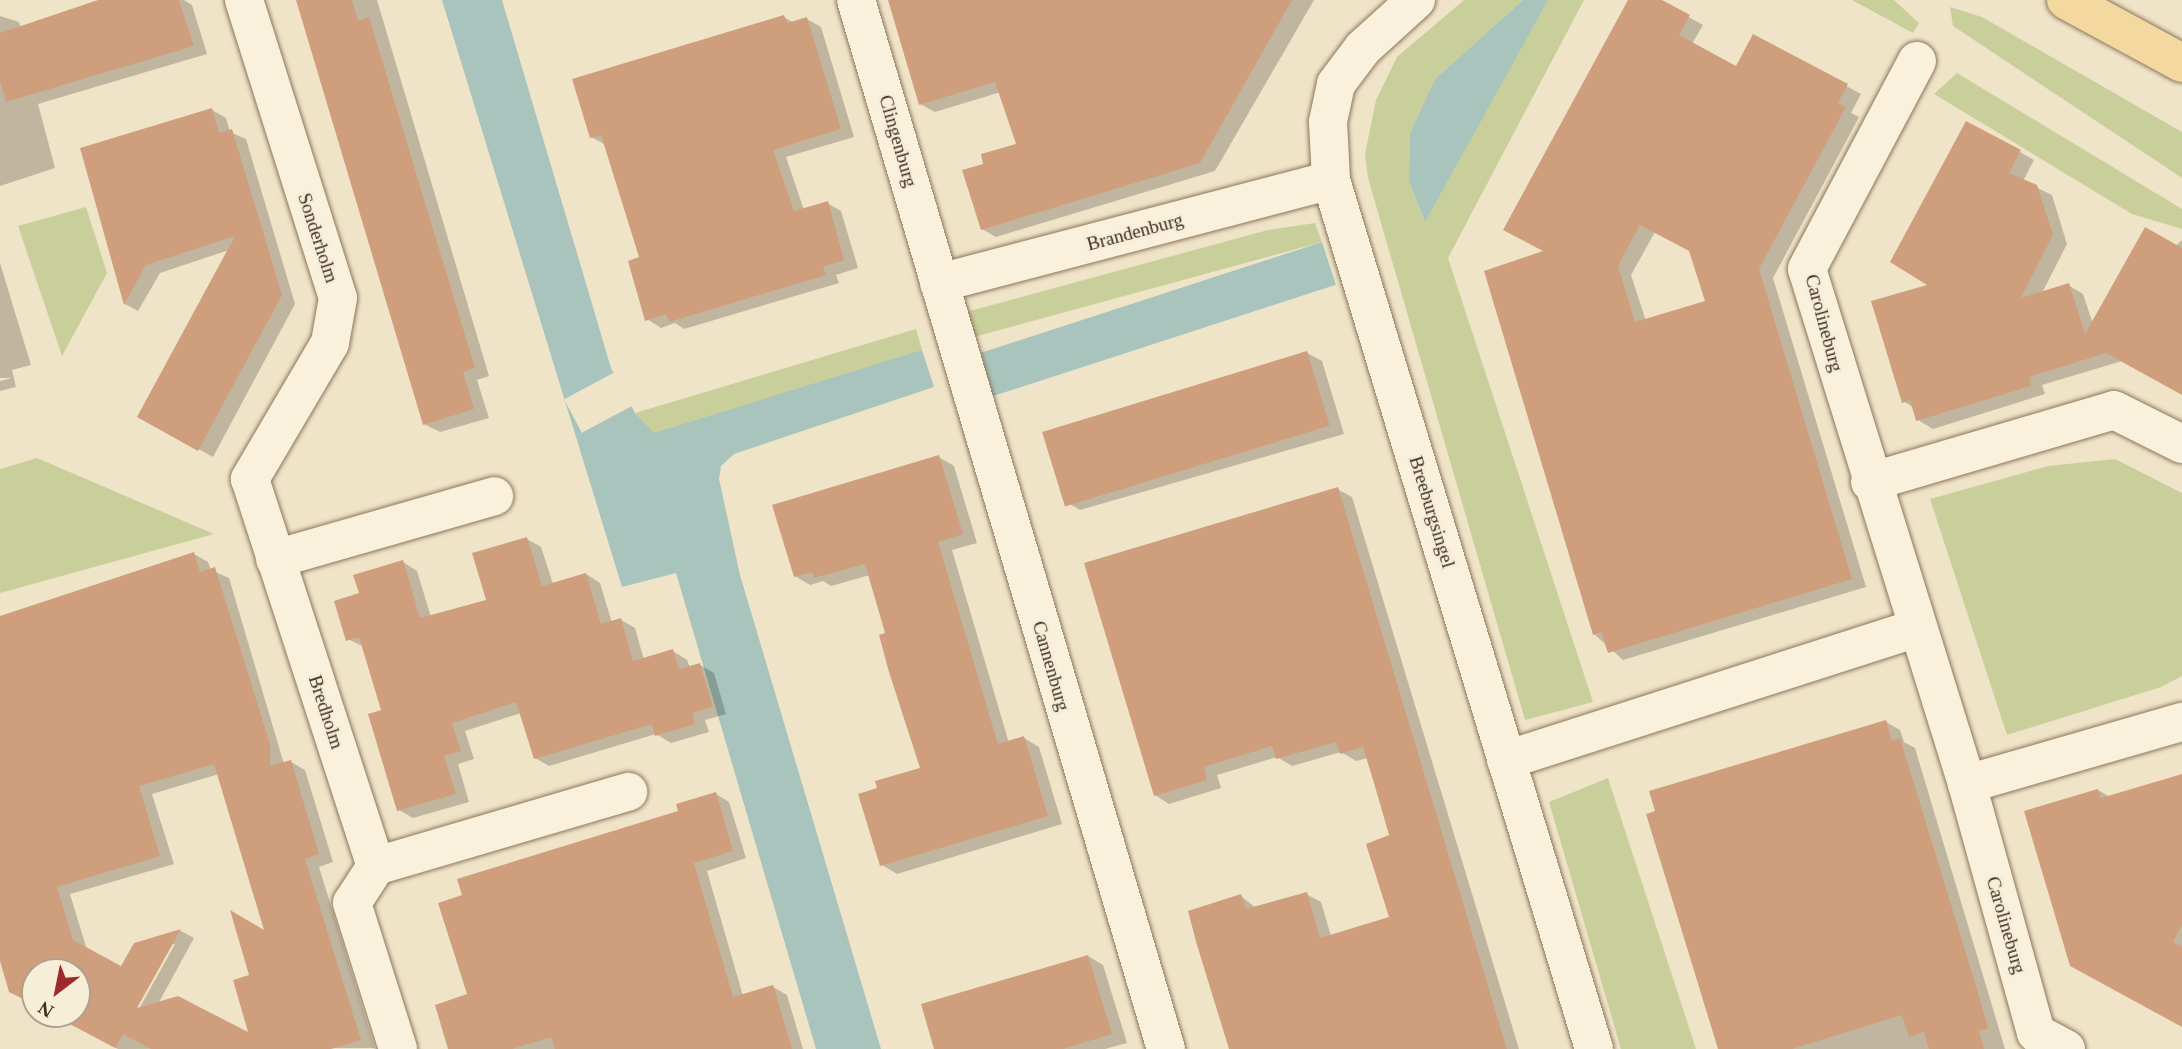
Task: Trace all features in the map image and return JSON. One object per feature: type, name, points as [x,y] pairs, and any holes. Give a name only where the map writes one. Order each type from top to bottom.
[{"type":"main road","points":[[2066,0],[2182,63]]},
{"type":"street","name":"Sonderholm","points":[[244,0],[338,298],[330,343],[250,479],[257,501]]},
{"type":"street","name":"Clingenburg","points":[[856,0],[939,283]]},
{"type":"street","name":"Breeburgsingel","points":[[1416,0],[1363,48],[1336,84],[1328,122],[1331,180],[1594,1049]]},
{"type":"street","name":"Carolineburg","points":[[1917,61],[1807,270],[1870,482],[1967,784],[2036,1032],[2066,1049]]},
{"type":"street","name":"Brandenburg","points":[[939,283],[1331,180]]},
{"type":"street","name":"Cannenburg","points":[[939,283],[1166,1049]]},
{"type":"street","points":[[1870,482],[2114,410],[2182,444]]},
{"type":"street","points":[[275,559],[494,496]]},
{"type":"street","name":"Bredholm","points":[[257,501],[376,866]]},
{"type":"street","points":[[1506,760],[1917,628]]},
{"type":"street","points":[[1967,784],[2182,722]]},
{"type":"street","points":[[398,1049],[352,903],[376,866],[628,792]]},
{"type":"green space","points":[[1464,0],[1523,0],[1435,79],[1410,133],[1409,181],[1425,222],[1545,0],[1584,0],[1448,258],[1593,702],[1525,720],[1368,178],[1365,154],[1376,100],[1397,57]]},
{"type":"green space","points":[[1852,0],[1894,0],[1919,23],[1913,33]]},
{"type":"green space","points":[[1950,7],[1982,17],[2182,132],[2182,178],[1953,26]]},
{"type":"green space","points":[[1957,73],[2182,209],[2182,229],[2132,214],[1934,94]]},
{"type":"green space","points":[[86,207],[107,273],[62,356],[18,226]]},
{"type":"green space","points":[[1315,223],[1322,242],[970,338],[966,312],[1268,230]]},
{"type":"green space","points":[[916,329],[922,350],[885,364],[654,434],[635,413]]},
{"type":"green space","points":[[37,458],[214,534],[0,593],[0,469]]},
{"type":"green space","points":[[2115,459],[2182,493],[2182,676],[2161,687],[2007,735],[1930,499],[2048,466]]},
{"type":"green space","points":[[1608,778],[1696,1049],[1621,1049],[1549,802]]},
{"type":"water","points":[[442,0],[502,0],[611,368],[635,413],[654,433],[922,350],[934,387],[734,454],[721,466],[719,479],[740,575],[881,1049],[816,1049],[676,573],[622,587]]},
{"type":"water","points":[[1523,0],[1548,0],[1425,222],[1409,181],[1410,133],[1435,79]]},
{"type":"water","points":[[1322,242],[1336,285],[989,398],[975,355]]},
{"type":"pier","points":[[617,371],[635,405],[582,433],[564,399]]},
{"type":"building","points":[[98,0],[179,0],[194,46],[6,102],[0,81],[0,33]]},
{"type":"building","points":[[296,0],[352,0],[358,21],[369,17],[475,368],[463,372],[474,409],[423,425]]},
{"type":"building","points":[[888,0],[1292,0],[1200,163],[981,230],[962,170],[983,164],[981,154],[1016,144],[995,82],[919,105]]},
{"type":"building","points":[[1628,0],[1662,0],[1690,15],[1679,35],[1736,66],[1753,34],[1848,84],[1838,103],[1846,107],[1759,269],[1852,579],[1608,653],[1601,632],[1593,635],[1484,271],[1543,251],[1503,230]],"holes":[[[1640,225],[1689,251],[1705,301],[1635,322],[1618,266]]]},
{"type":"building","points":[[784,15],[787,23],[807,17],[841,129],[773,150],[794,211],[828,201],[844,260],[823,267],[826,275],[669,322],[666,314],[645,321],[628,261],[639,257],[601,135],[590,138],[572,79]]},
{"type":"building","points":[[212,108],[219,133],[232,129],[282,295],[198,451],[137,417],[235,236],[146,265],[124,305],[80,148]]},
{"type":"building","points":[[1966,121],[2021,150],[2009,173],[2037,185],[2053,235],[2021,298],[2069,283],[2085,334],[2145,227],[2182,248],[2182,395],[2106,353],[2029,377],[2031,386],[1916,421],[1910,400],[1902,403],[1871,301],[1927,285],[1890,262]]},
{"type":"building","points":[[1307,351],[1330,426],[1065,507],[1042,432]]},
{"type":"building","points":[[939,455],[963,534],[938,542],[998,744],[1024,736],[1048,816],[880,866],[858,794],[877,788],[875,781],[920,768],[879,635],[885,633],[865,564],[814,578],[812,572],[794,577],[772,505]]},
{"type":"building","points":[[1338,487],[1507,1049],[1229,1049],[1197,945],[1188,911],[1241,894],[1246,909],[1307,892],[1320,938],[1389,917],[1366,844],[1389,835],[1374,783],[1363,747],[1340,754],[1336,742],[1276,759],[1272,746],[1204,767],[1207,780],[1154,796],[1084,563]]},
{"type":"building","points":[[527,537],[542,586],[586,573],[601,624],[621,618],[633,661],[673,649],[679,669],[700,663],[713,707],[692,713],[695,724],[655,736],[652,724],[534,759],[516,702],[452,723],[461,751],[444,756],[456,794],[397,811],[368,714],[381,710],[359,637],[346,641],[334,601],[359,593],[353,575],[403,560],[420,618],[486,600],[472,553]]},
{"type":"building","points":[[194,552],[200,572],[215,567],[270,744],[270,766],[291,760],[319,854],[305,859],[361,1040],[331,1049],[151,1049],[123,1034],[115,1048],[77,1028],[91,1028],[91,958],[21,958],[21,998],[9,992],[0,961],[0,616]],"holes":[[[214,764],[264,930],[230,910],[249,975],[233,980],[248,1032],[178,996],[137,1008],[181,929],[134,943],[121,966],[73,940],[57,887],[160,856],[139,786]]]},
{"type":"building","points":[[1886,720],[1892,741],[1900,738],[1976,986],[1988,1028],[1979,1031],[1984,1049],[1929,1049],[1924,1032],[1909,1037],[1902,1015],[1792,1049],[1718,1049],[1646,814],[1655,811],[1649,791]]},
{"type":"building","points":[[2182,774],[2182,925],[2173,942],[2182,947],[2182,1027],[2070,966],[2024,811],[2098,789],[2101,798]]},
{"type":"building","points":[[716,792],[733,851],[694,863],[733,997],[773,985],[792,1049],[555,1049],[551,1037],[512,1049],[448,1049],[435,1005],[467,994],[438,903],[462,895],[457,879],[678,811],[676,804]]},
{"type":"building","points":[[1088,955],[1112,1034],[1063,1049],[934,1049],[921,1004]]}]
